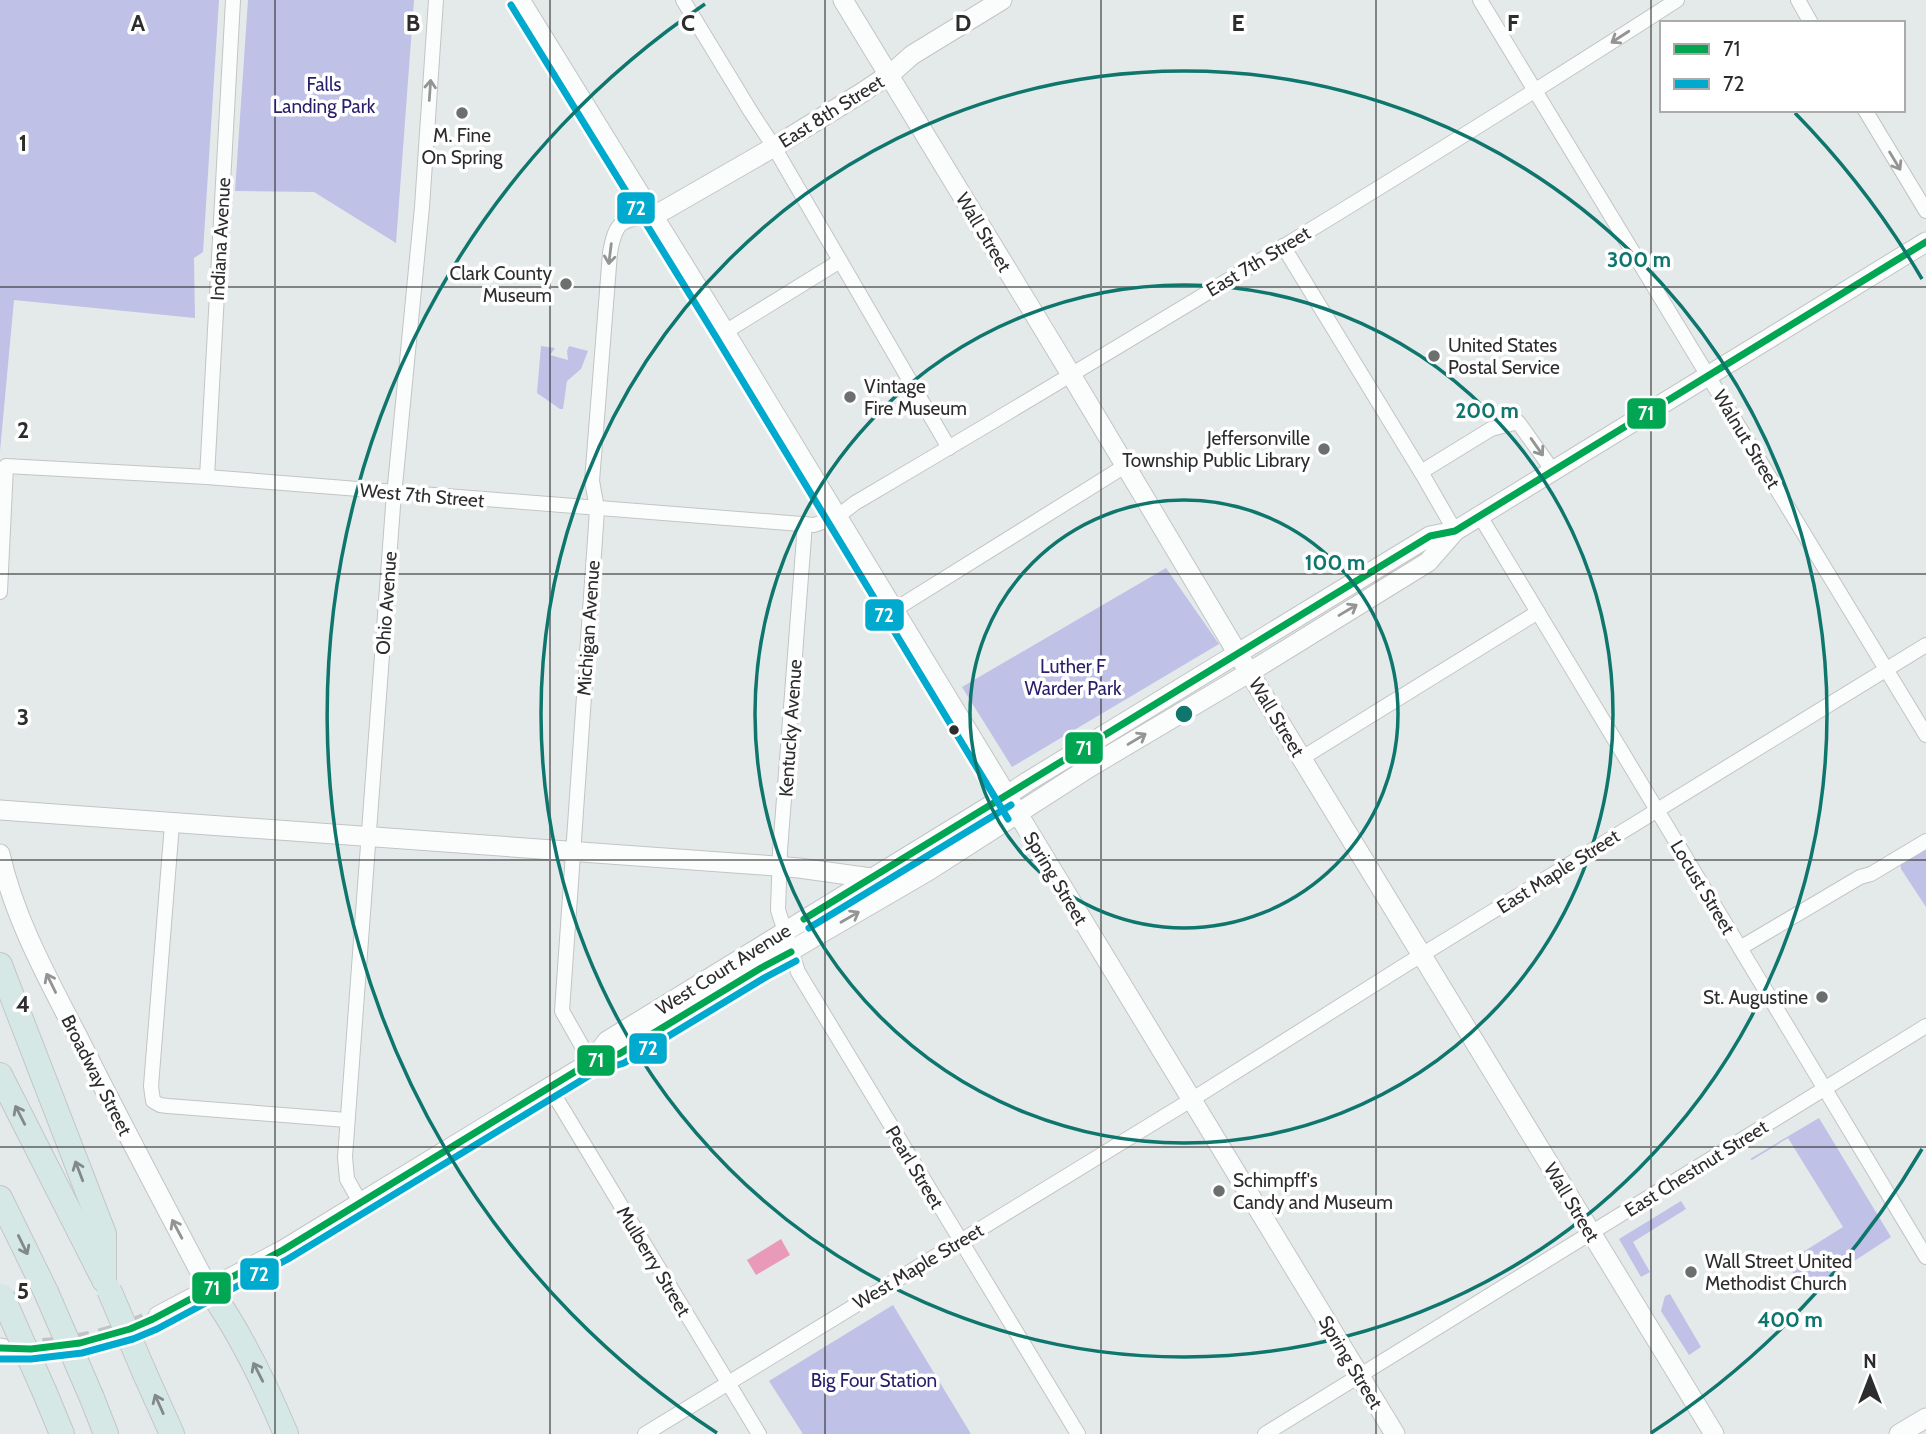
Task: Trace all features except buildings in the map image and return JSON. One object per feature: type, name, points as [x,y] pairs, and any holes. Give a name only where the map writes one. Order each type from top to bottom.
[{"type":"highway","points":[[0,965],[104,1234],[107,1285]]},
{"type":"highway","points":[[0,1075],[107,1285],[172,1434]]},
{"type":"highway","points":[[0,1198],[46,1292],[106,1434]]},
{"type":"highway","points":[[209,1289],[230,1318],[286,1434]]},
{"type":"highway","points":[[1,1294],[62,1434]]},
{"type":"street","name":"Indiana Avenue","points":[[207,477],[233,0]]},
{"type":"street","name":"Ohio Avenue","points":[[361,1204],[347,1179],[347,1119],[394,493],[422,207],[436,0]]},
{"type":"street","name":"Spring Street","points":[[520,0],[1395,1434]]},
{"type":"street","points":[[683,0],[774,147],[949,448]]},
{"type":"street","name":"Wall Street","points":[[843,0],[1714,1434]]},
{"type":"street","name":"East 8th Street","points":[[654,216],[774,147],[888,75],[912,55],[1002,0]]},
{"type":"street","name":"Walnut Street","points":[[1480,0],[1926,736]]},
{"type":"street","name":"East 7th Street","points":[[837,517],[855,503],[1536,91],[1677,0]]},
{"type":"street","points":[[1798,0],[1810,21]]},
{"type":"street","points":[[1866,112],[1926,211]]},
{"type":"street","name":"Michigan Avenue","points":[[591,1062],[562,1011],[597,508],[592,481],[612,240],[617,229],[626,220],[654,216]]},
{"type":"street","points":[[1283,246],[1455,531],[1926,242]]},
{"type":"street","points":[[725,332],[840,261]]},
{"type":"street","points":[[1421,472],[1491,429],[1518,422],[1553,471]]},
{"type":"street","name":"West 7th Street","points":[[0,592],[6,466],[207,477],[814,525],[837,517]]},
{"type":"street","points":[[894,610],[1125,466]]},
{"type":"street","name":"Locust Street","points":[[1480,516],[1926,1257]]},
{"type":"street","name":"Kentucky Avenue","points":[[785,932],[778,909],[779,866],[805,524]]},
{"type":"street","name":"West Court Avenue","points":[[591,1062],[607,1041],[1027,782],[1430,536],[1455,531]]},
{"type":"street","name":"West Court Avenue","points":[[158,1316],[284,1250],[591,1062],[618,1054],[928,871],[1090,767],[1428,562],[1455,531]]},
{"type":"street","points":[[1302,758],[1538,612]]},
{"type":"street","name":"East Maple Street","points":[[1191,1100],[1926,645]]},
{"type":"street","points":[[0,810],[779,866],[871,878]]},
{"type":"street","points":[[172,824],[150,1086],[153,1101],[160,1105],[347,1119]]},
{"type":"street","points":[[1740,948],[1926,841]]},
{"type":"street","name":"Broadway Street","points":[[0,854],[15,907],[31,942],[209,1289]]},
{"type":"street","name":"Pearl Street","points":[[785,932],[797,972],[1078,1434]]},
{"type":"street","name":"East Chestnut Street","points":[[1265,1434],[1926,1027]]},
{"type":"street","name":"Mulberry Street","points":[[550,1088],[759,1434]]},
{"type":"street","name":"West Maple Street","points":[[645,1434],[1191,1100]]},
{"type":"street","points":[[1899,1434],[1926,1418]]},
{"type":"green space","points":[[0,0],[219,0],[203,252],[194,258],[195,318],[14,300],[0,451]]},
{"type":"green space","name":"Falls Landing Park","points":[[248,0],[414,0],[396,243],[314,192],[235,191]]},
{"type":"green space","points":[[541,346],[555,348],[550,355],[568,360],[569,346],[588,351],[581,369],[567,381],[563,409],[537,393]]},
{"type":"green space","name":"Luther F Warder Park","points":[[1166,568],[1219,644],[1012,767],[962,687]]},
{"type":"green space","points":[[1926,844],[1926,907],[1901,869],[1900,861]]},
{"type":"green space","points":[[1819,1118],[1891,1237],[1805,1293],[1789,1266],[1781,1270],[1779,1267],[1843,1227],[1788,1138],[1750,1159]]},
{"type":"green space","points":[[1681,1201],[1686,1209],[1633,1242],[1650,1272],[1641,1277],[1619,1239]]},
{"type":"green space","points":[[1670,1294],[1701,1347],[1689,1355],[1661,1311],[1665,1296]]},
{"type":"green space","name":"Big Four Station","points":[[893,1305],[971,1434],[803,1434],[769,1381]]},
{"type":"shaded area","points":[[781,1239],[790,1255],[756,1275],[747,1260]]},
{"type":"tunnel","points":[[14,1349],[88,1341],[124,1331],[158,1316]]},
{"type":"transit line","name":"72","points":[[511,5],[1008,819]]},
{"type":"transit line","name":"71","points":[[804,919],[1430,536],[1455,531],[1926,242]]},
{"type":"transit line","name":"72","points":[[809,928],[1011,805]]},
{"type":"transit line","name":"71","points":[[0,1348],[31,1349],[80,1343],[130,1329],[153,1319],[283,1250],[591,1062],[619,1054],[791,952]]},
{"type":"transit line","name":"72","points":[[0,1359],[31,1359],[82,1353],[133,1339],[157,1329],[288,1259],[595,1072],[624,1063],[796,961]]},
{"type":"place","name":"M. Fine On Spring","points":[[462,113]]},
{"type":"place","name":"Clark County Museum","points":[[566,284]]},
{"type":"place","name":"United States Postal Service","points":[[1434,356]]},
{"type":"place","name":"Vintage Fire Museum","points":[[850,397]]},
{"type":"place","name":"Jeffersonville Township Public Library","points":[[1324,449]]},
{"type":"place","name":"St. Augustine","points":[[1822,997]]},
{"type":"place","name":"Schimpff's Candy and Museum","points":[[1219,1191]]},
{"type":"place","name":"Wall Street United Methodist Church","points":[[1691,1272]]}]
